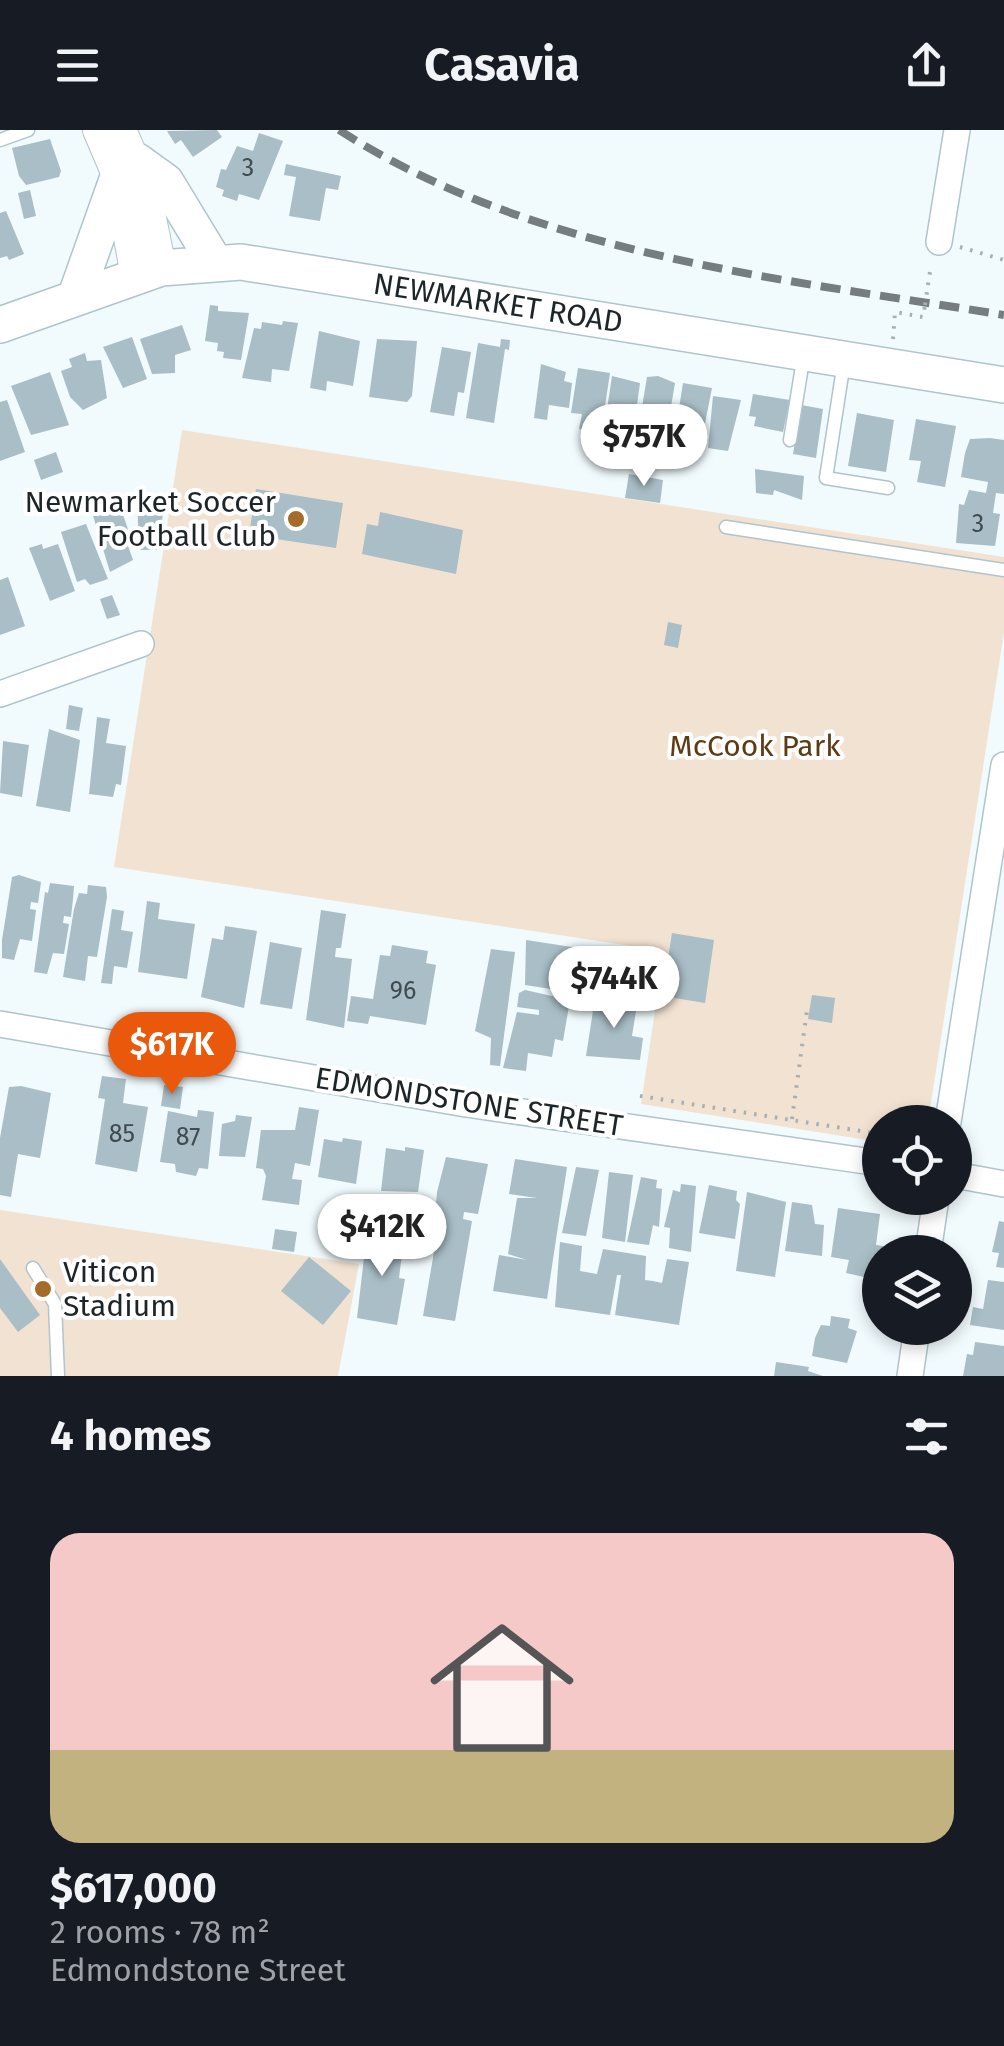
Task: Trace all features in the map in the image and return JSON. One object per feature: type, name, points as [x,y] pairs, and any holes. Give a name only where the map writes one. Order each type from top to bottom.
[{"type":"main road","points":[[75,298],[125,156],[166,182],[214,261]]},
{"type":"main road","name":"NEWMARKET ROAD","points":[[0,325],[149,272],[214,261],[261,264],[1004,386]]},
{"type":"street","points":[[98,130],[125,156],[149,272]]},
{"type":"street","points":[[937,245],[957,130]]},
{"type":"street","points":[[0,694],[141,644]]},
{"type":"street","points":[[951,1105],[1004,765]]},
{"type":"street","name":"EDMONDSTONE STREET","points":[[0,1024],[466,1104],[862,1160]]},
{"type":"street","points":[[972,1178],[1004,1184]]},
{"type":"street","points":[[910,1376],[915,1345]]},
{"type":"lane","points":[[0,140],[28,130]]},
{"type":"lane","points":[[790,440],[804,353]]},
{"type":"lane","points":[[844,360],[826,478],[888,488]]},
{"type":"lane","points":[[726,527],[1004,570]]},
{"type":"lane","points":[[33,1268],[55,1304],[58,1376]]},
{"type":"path","points":[[894,333],[895,312],[923,317],[937,245],[1004,260]]},
{"type":"path","points":[[792,1120],[807,1010]]},
{"type":"path","points":[[640,1096],[862,1131]]},
{"type":"green space","name":"McCook Park","points":[[182,430],[1004,557],[1004,632],[931,1105],[862,1105],[862,1139],[641,1104],[664,951],[114,867]]},
{"type":"green space","points":[[0,1210],[359,1264],[338,1376],[0,1376]]},
{"type":"building","points":[[217,130],[222,137],[193,157],[181,140],[175,144],[167,131]]},
{"type":"building","points":[[259,133],[283,141],[259,200],[239,194],[237,201],[222,196],[224,190],[216,187],[221,169],[226,170],[237,146],[253,151]]},
{"type":"building","points":[[50,139],[61,171],[59,177],[26,185],[19,176],[12,148]]},
{"type":"building","points":[[286,164],[341,176],[338,190],[326,188],[320,221],[289,216],[296,177],[284,175]]},
{"type":"building","points":[[30,190],[36,216],[24,219],[18,193]]},
{"type":"building","points":[[6,211],[24,254],[9,260],[7,256],[0,258],[0,213]]},
{"type":"building","points":[[210,305],[218,306],[218,311],[249,313],[241,360],[223,358],[224,352],[217,351],[218,343],[205,341]]},
{"type":"building","points":[[283,321],[298,323],[289,371],[272,369],[271,382],[242,378],[254,328],[261,329],[262,322],[282,325]]},
{"type":"building","points":[[182,325],[191,350],[175,355],[175,373],[152,374],[140,339]]},
{"type":"building","points":[[319,331],[360,341],[353,386],[327,381],[326,391],[310,388]]},
{"type":"building","points":[[132,337],[147,379],[123,388],[103,347]]},
{"type":"building","points":[[377,339],[417,341],[412,396],[407,402],[369,397]]},
{"type":"building","points":[[501,339],[510,340],[509,350],[505,349],[494,423],[466,418],[478,343],[500,347]]},
{"type":"building","points":[[442,347],[471,352],[464,393],[458,392],[454,416],[430,412]]},
{"type":"building","points":[[85,353],[87,361],[101,360],[107,398],[83,410],[70,397],[61,371],[72,367],[69,359]]},
{"type":"building","points":[[541,364],[566,372],[564,381],[572,383],[569,408],[549,405],[547,420],[534,418]]},
{"type":"building","points":[[578,368],[610,373],[601,432],[579,429],[582,414],[571,413]]},
{"type":"building","points":[[50,372],[69,425],[31,435],[11,386]]},
{"type":"building","points":[[612,376],[640,383],[633,434],[604,429]]},
{"type":"building","points":[[658,376],[675,383],[665,442],[637,437],[647,377]]},
{"type":"building","points":[[683,383],[712,388],[701,444],[674,440]]},
{"type":"building","points":[[753,394],[790,400],[783,432],[754,426],[756,417],[749,416]]},
{"type":"building","points":[[713,396],[741,400],[728,451],[708,448]]},
{"type":"building","points":[[7,400],[25,452],[0,461],[0,402]]},
{"type":"building","points":[[801,405],[823,409],[816,458],[793,454]]},
{"type":"building","points":[[857,413],[894,420],[886,472],[848,466]]},
{"type":"building","points":[[916,419],[956,426],[945,487],[917,482],[921,461],[909,460]]},
{"type":"building","points":[[970,439],[1004,440],[1004,494],[996,493],[993,513],[1000,514],[995,546],[956,543],[959,504],[964,505],[969,490],[986,493],[988,482],[961,477],[965,453]]},
{"type":"building","points":[[56,452],[63,472],[41,480],[34,460]]},
{"type":"building","points":[[755,469],[804,476],[802,500],[774,490],[773,495],[756,493]]},
{"type":"building","points":[[629,474],[663,480],[660,503],[625,498]]},
{"type":"building","name":"Newmarket Soccer Football Club","points":[[256,489],[343,503],[336,548],[249,535]]},
{"type":"building","points":[[137,497],[163,504],[161,550],[139,550]]},
{"type":"building","points":[[118,500],[130,535],[125,537],[133,560],[110,572],[91,509]]},
{"type":"building","points":[[380,512],[463,530],[456,574],[362,554],[367,524],[378,526]]},
{"type":"building","points":[[86,524],[108,579],[90,585],[85,579],[77,582],[61,532]]},
{"type":"building","points":[[42,544],[43,549],[58,544],[75,591],[50,601],[29,548]]},
{"type":"building","points":[[8,577],[25,626],[0,635],[0,580]]},
{"type":"building","points":[[112,595],[120,615],[107,619],[100,599]]},
{"type":"building","points":[[668,622],[682,625],[678,648],[664,645]]},
{"type":"building","points":[[69,705],[83,708],[79,731],[66,729]]},
{"type":"building","points":[[97,717],[110,719],[106,743],[126,746],[121,785],[116,784],[113,797],[89,794]]},
{"type":"building","points":[[49,729],[80,740],[70,812],[36,806]]},
{"type":"building","points":[[3,741],[29,745],[22,797],[0,793]]},
{"type":"building","points":[[19,875],[41,882],[38,903],[31,902],[30,909],[36,910],[32,941],[20,939],[14,960],[2,958],[2,940],[12,877]]},
{"type":"building","points":[[50,883],[74,886],[71,917],[64,916],[63,923],[69,924],[64,954],[53,953],[47,974],[34,972],[45,892],[48,893]]},
{"type":"building","points":[[88,885],[106,887],[107,897],[97,957],[88,956],[85,981],[63,977],[74,909],[79,893],[87,894]]},
{"type":"building","points":[[147,901],[160,903],[158,919],[195,924],[187,979],[138,972]]},
{"type":"building","points":[[112,909],[124,911],[121,930],[133,932],[127,968],[114,966],[112,984],[101,983]]},
{"type":"building","points":[[321,910],[346,914],[341,948],[336,948],[335,957],[352,959],[344,1028],[306,1020]]},
{"type":"building","points":[[225,926],[257,931],[244,1008],[201,997],[212,938],[223,940]]},
{"type":"building","points":[[672,933],[714,940],[705,1003],[662,996]]},
{"type":"building","points":[[526,940],[585,949],[580,975],[567,973],[564,991],[525,985]]},
{"type":"building","points":[[270,942],[302,948],[292,1009],[260,1004]]},
{"type":"building","points":[[392,945],[428,951],[426,963],[436,965],[426,1025],[370,1016],[368,1024],[347,1021],[351,996],[373,999],[380,955],[390,956]]},
{"type":"building","points":[[491,949],[515,952],[500,1066],[490,1065],[491,1038],[475,1031]]},
{"type":"building","points":[[525,990],[570,1000],[563,1041],[555,1039],[552,1057],[528,1053],[526,1071],[503,1068],[517,1012],[539,1015],[539,1010],[517,1007],[519,993]]},
{"type":"building","points":[[812,995],[835,998],[832,1023],[808,1019]]},
{"type":"building","points":[[595,998],[637,1005],[632,1036],[643,1038],[640,1060],[586,1056]]},
{"type":"building","points":[[102,1076],[126,1079],[123,1103],[148,1107],[137,1172],[95,1164],[105,1099],[98,1098]]},
{"type":"building","points":[[164,1085],[183,1087],[180,1109],[161,1106]]},
{"type":"building","points":[[9,1087],[51,1093],[40,1158],[18,1154],[11,1197],[0,1195],[0,1138]]},
{"type":"building","points":[[299,1107],[319,1110],[310,1166],[295,1163],[292,1179],[302,1180],[299,1205],[262,1200],[266,1176],[263,1169],[256,1168],[261,1130],[295,1130]]},
{"type":"building","points":[[198,1110],[214,1112],[208,1169],[199,1168],[196,1176],[176,1172],[175,1164],[160,1162],[168,1111],[197,1117]]},
{"type":"building","points":[[236,1115],[252,1117],[245,1157],[219,1156],[222,1124],[235,1121]]},
{"type":"building","points":[[343,1138],[362,1141],[356,1184],[318,1177],[324,1139],[342,1142]]},
{"type":"building","points":[[405,1147],[424,1150],[418,1192],[381,1191],[386,1148],[405,1151]]},
{"type":"building","points":[[446,1157],[488,1164],[478,1214],[464,1212],[463,1219],[472,1221],[455,1321],[423,1316],[440,1217],[435,1217],[437,1192]]},
{"type":"building","points":[[515,1159],[567,1167],[547,1299],[493,1291],[499,1255],[527,1260],[508,1254],[517,1198],[537,1198],[509,1194]]},
{"type":"building","points":[[576,1167],[599,1170],[586,1236],[562,1233]]},
{"type":"building","points":[[609,1172],[633,1175],[625,1242],[602,1238]]},
{"type":"building","points":[[641,1177],[657,1180],[656,1188],[662,1189],[659,1227],[653,1225],[649,1245],[627,1242]]},
{"type":"building","points":[[681,1184],[696,1186],[691,1252],[669,1248],[670,1228],[664,1227],[673,1190],[680,1192]]},
{"type":"building","points":[[709,1185],[737,1191],[740,1204],[735,1239],[699,1233]]},
{"type":"building","points":[[747,1192],[786,1202],[775,1277],[736,1271]]},
{"type":"building","points":[[792,1202],[812,1205],[815,1224],[824,1225],[822,1256],[785,1251]]},
{"type":"building","points":[[838,1208],[880,1215],[877,1235],[862,1235],[862,1276],[846,1273],[849,1260],[831,1257]]},
{"type":"building","points":[[999,1221],[1004,1222],[1004,1268],[996,1267],[999,1253],[992,1252]]},
{"type":"building","points":[[275,1229],[297,1232],[294,1252],[272,1249]]},
{"type":"building","points":[[367,1232],[404,1238],[399,1278],[405,1279],[397,1325],[357,1318]]},
{"type":"building","points":[[560,1242],[582,1246],[580,1271],[597,1274],[603,1249],[646,1256],[645,1280],[662,1283],[667,1259],[689,1262],[679,1325],[615,1315],[621,1275],[617,1275],[610,1315],[555,1307]]},
{"type":"building","points":[[309,1257],[351,1291],[323,1325],[281,1291]]},
{"type":"building","points":[[0,1259],[40,1315],[18,1332],[0,1308]]},
{"type":"building","points":[[988,1280],[1004,1282],[1004,1330],[972,1325],[973,1307],[983,1309]]},
{"type":"building","points":[[831,1316],[850,1319],[848,1328],[857,1331],[847,1363],[812,1356],[821,1325],[830,1326]]},
{"type":"building","points":[[975,1342],[1004,1346],[1004,1376],[963,1376],[967,1354],[973,1355]]},
{"type":"building","points":[[776,1362],[809,1367],[808,1371],[823,1376],[774,1376]]},
{"type":"railway","points":[[339,130],[415,173],[494,207],[577,234],[747,273],[1004,315]]},
{"type":"place","name":"Newmarket Soccer Football Club","points":[[296,519]]},
{"type":"place","name":"Viticon Stadium","points":[[43,1289]]}]
